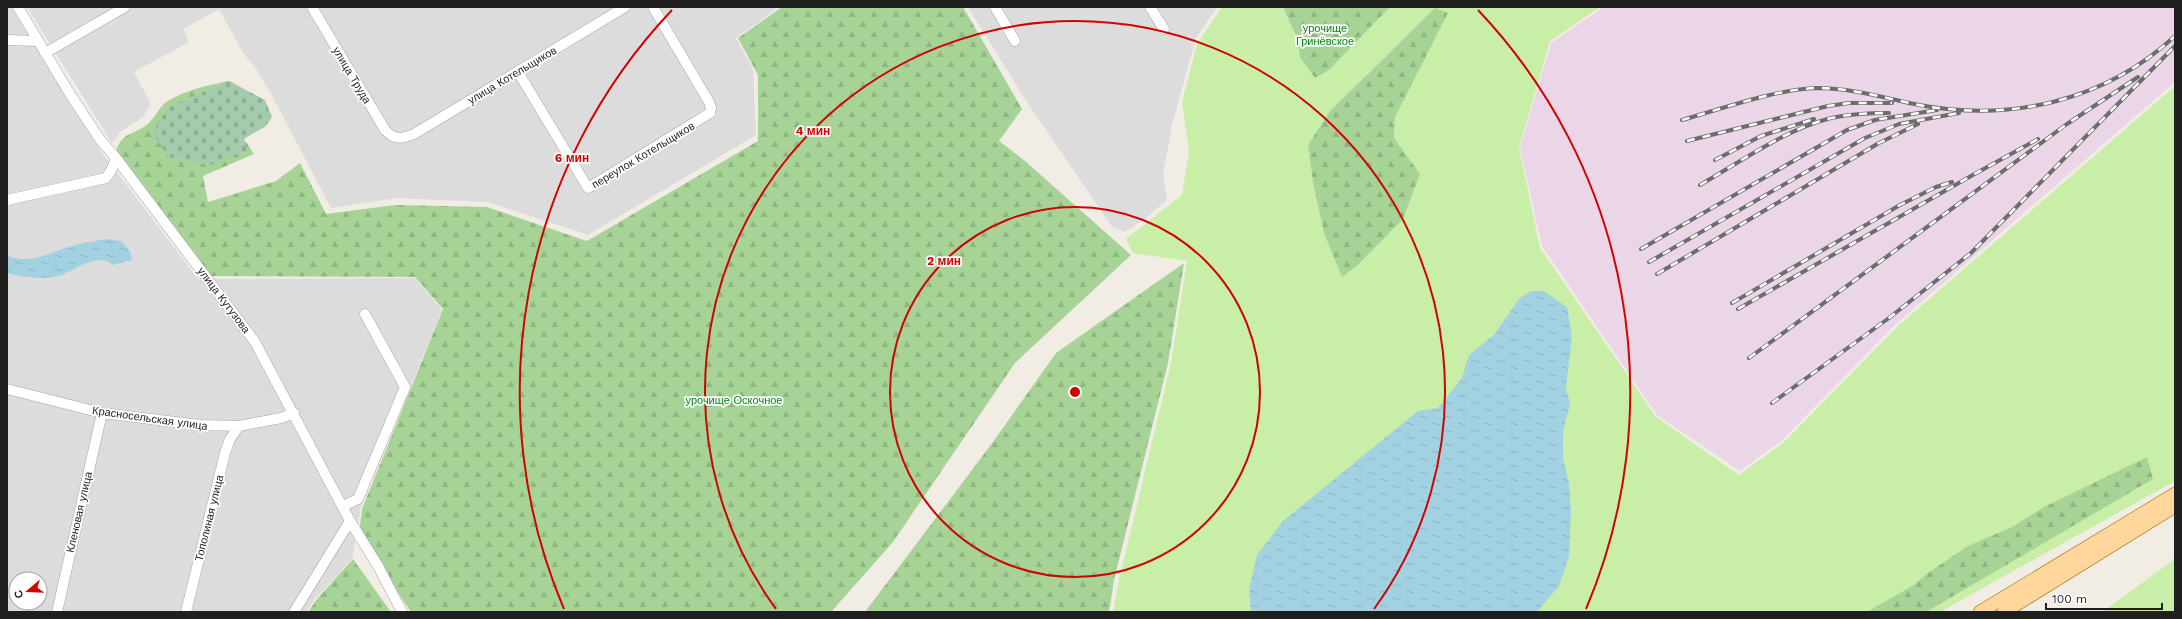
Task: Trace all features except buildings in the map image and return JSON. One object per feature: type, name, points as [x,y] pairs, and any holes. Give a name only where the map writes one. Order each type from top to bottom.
[{"type":"main road","points":[[1980,612],[2175,494]]},
{"type":"main road","points":[[2004,612],[2175,506]]},
{"type":"street","name":"улица Кутузова","points":[[18,7],[45,53],[99,138],[237,316],[255,342],[350,521],[378,566],[402,612]]},
{"type":"street","points":[[45,53],[125,7]]},
{"type":"street","name":"улица Труда","points":[[312,7],[385,130],[390,136],[397,138]]},
{"type":"street","name":"улица Котельщиков","points":[[397,138],[414,134],[625,7]]},
{"type":"street","name":"переулок Котельщиков","points":[[518,72],[588,188],[710,113],[710,102],[652,7]]},
{"type":"street","points":[[995,7],[1015,41]]},
{"type":"street","points":[[1150,7],[1164,30]]},
{"type":"street","points":[[7,40],[38,41]]},
{"type":"street","points":[[7,200],[106,178],[111,171],[116,158]]},
{"type":"street","points":[[343,506],[358,499],[405,387],[365,314]]},
{"type":"street","name":"Красносельская улица","points":[[7,389],[102,413],[200,426],[239,426],[281,418],[294,413]]},
{"type":"street","name":"Кленовая улица","points":[[57,612],[102,413]]},
{"type":"street","name":"Тополиная улица","points":[[186,612],[224,453],[230,439],[239,426]]},
{"type":"street","points":[[294,612],[350,521]]},
{"type":"shaded area","points":[[7,7],[11,7],[103,154],[198,279],[415,278],[442,310],[361,507],[352,559],[315,599],[306,612],[7,612]]},
{"type":"shaded area","points":[[27,7],[779,7],[736,38],[753,69],[756,135],[588,235],[488,202],[397,198],[331,208],[269,90],[257,70],[243,53],[219,9],[183,29],[189,42],[134,72],[151,104],[143,117],[120,132],[112,143]]},
{"type":"shaded area","points":[[968,7],[1217,7],[1196,38],[1172,125],[1163,174],[1167,200],[1147,217],[1125,232],[1112,227],[1025,99]]},
{"type":"shaded area","points":[[1604,7],[2175,7],[2175,82],[1895,325],[1782,440],[1740,471],[1657,415],[1542,246],[1520,148],[1551,43]]},
{"type":"green space","name":"урочище Оскочное","points":[[782,7],[963,7],[1022,109],[999,141],[1025,161],[1131,255],[1015,363],[893,542],[831,612],[411,612],[359,535],[362,509],[443,309],[415,277],[207,276],[115,153],[121,141],[148,124],[163,105],[169,100],[195,89],[230,81],[243,90],[255,126],[244,139],[254,154],[203,176],[208,202],[276,181],[300,163],[326,214],[395,205],[487,207],[587,241],[758,141],[758,75],[738,38]]},
{"type":"green space","points":[[1222,7],[1283,7],[1298,40],[1300,57],[1329,70],[1390,7],[1600,7],[1550,41],[1519,148],[1540,248],[1656,417],[1739,475],[1784,442],[1898,326],[2175,86],[2175,481],[1940,612],[1113,612],[1119,580],[1171,363],[1187,261],[1133,253],[1126,239],[1182,195],[1189,152],[1182,102],[1197,44]],"holes":[[[1435,8],[1409,88],[1395,117],[1394,138],[1420,174],[1403,219],[1359,264],[1324,233],[1313,183],[1308,145],[1365,76]]]},
{"type":"green space","name":"урочище Гринёвское","points":[[1283,7],[1390,7],[1329,70],[1315,78],[1300,57],[1298,40]]},
{"type":"green space","points":[[1435,8],[1448,13],[1395,117],[1394,138],[1420,174],[1403,219],[1359,264],[1342,277],[1324,233],[1313,183],[1308,145],[1330,111]]},
{"type":"green space","points":[[229,81],[265,100],[272,117],[266,126],[242,140],[248,151],[210,165],[169,157],[152,133],[169,107]]},
{"type":"green space","points":[[1184,263],[1168,363],[1114,580],[1109,612],[865,612],[993,442],[1056,353]]},
{"type":"green space","points":[[2147,457],[2153,479],[1926,612],[1867,612],[1914,585],[1928,573],[1968,546],[2012,527],[2044,507]]},
{"type":"green space","points":[[353,559],[391,612],[308,612],[317,599]]},
{"type":"green space","points":[[2175,559],[2175,612],[2102,612]]},
{"type":"water","points":[[105,239],[121,241],[130,251],[132,260],[113,265],[107,261],[94,261],[86,263],[65,274],[46,278],[33,278],[7,273],[7,256],[22,259],[41,257],[62,249]]},
{"type":"water","points":[[1531,291],[1544,291],[1567,307],[1572,336],[1566,388],[1570,404],[1563,431],[1563,459],[1569,483],[1571,511],[1569,557],[1559,586],[1537,612],[1251,612],[1249,590],[1257,555],[1283,521],[1418,411],[1438,408],[1462,378],[1469,355],[1494,335],[1519,299]]},
{"type":"railway","points":[[1682,120],[1767,96],[1801,89],[1817,88],[1830,88],[1856,92],[1919,105],[1954,110],[1988,111],[2022,108],[2056,101],[2088,91],[2119,77],[2148,58],[2175,36]]},
{"type":"railway","points":[[1772,403],[1889,318],[1971,253],[2175,46]]},
{"type":"railway","points":[[1749,358],[2067,124],[2138,77]]},
{"type":"railway","points":[[1687,141],[1828,106],[1849,103],[1892,103]]},
{"type":"railway","points":[[1641,249],[1847,130],[1875,120],[1937,110]]},
{"type":"railway","points":[[1700,185],[1780,138],[1814,123],[1845,116],[1889,113]]},
{"type":"railway","points":[[1649,262],[1865,138],[1899,124],[1959,113]]},
{"type":"railway","points":[[1715,160],[1761,136],[1814,119]]},
{"type":"railway","points":[[1657,274],[1879,143],[1918,124]]},
{"type":"railway","points":[[1738,309],[2038,139]]},
{"type":"railway","points":[[1732,303],[1900,205],[1936,187],[1952,182]]}]
